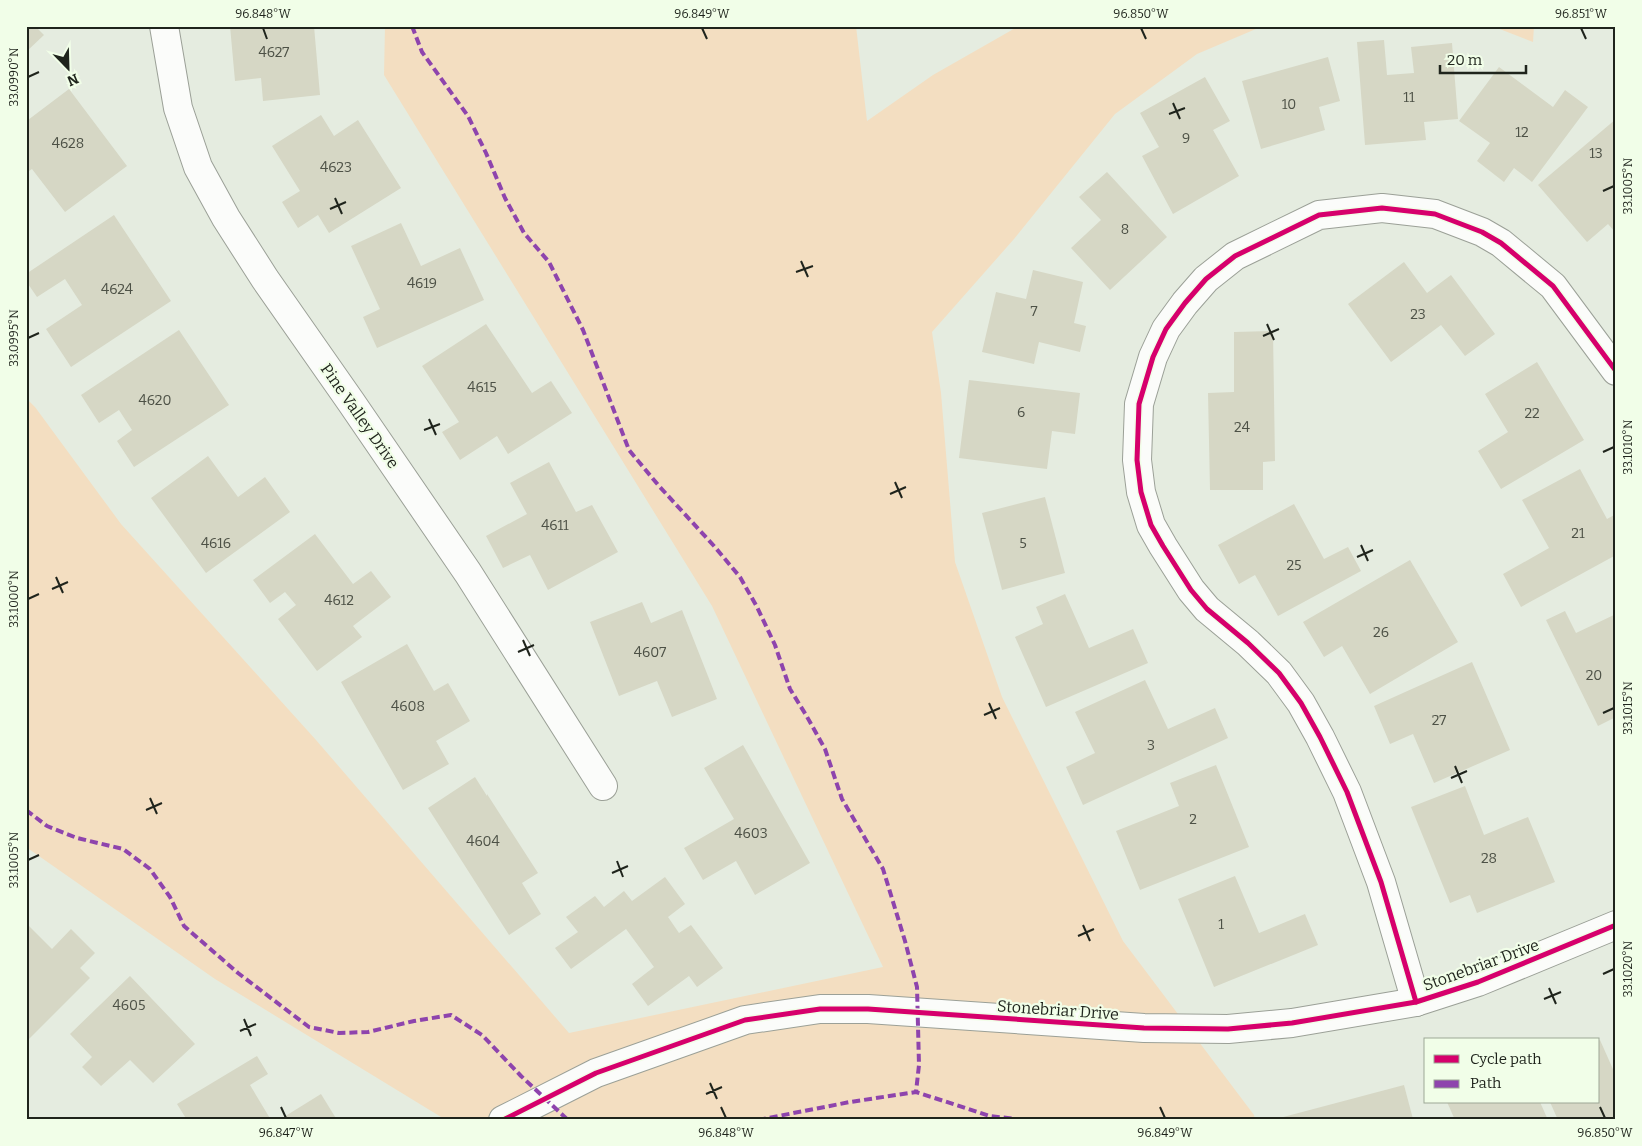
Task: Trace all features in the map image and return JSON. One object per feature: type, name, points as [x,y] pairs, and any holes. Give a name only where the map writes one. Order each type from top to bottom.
[{"type":"street","name":"Pine Valley Drive","points":[[164,26],[178,108],[198,167],[226,218],[264,280],[351,402],[468,573],[603,786]]},
{"type":"street","points":[[1416,1002],[1381,882],[1347,792],[1320,737],[1301,703],[1279,673],[1248,643],[1207,609],[1191,590],[1151,525],[1141,492],[1137,460],[1139,404],[1153,357],[1166,329],[1185,303],[1206,279],[1235,256],[1318,215],[1382,208],[1435,214],[1482,232],[1502,243],[1553,286],[1616,371]]},
{"type":"street","name":"Stonebriar Drive","points":[[504,1120],[596,1073],[745,1020],[820,1009],[868,1009],[1144,1028],[1228,1028],[1292,1023],[1416,1002],[1478,982],[1616,926]]},
{"type":"shaded area","points":[[385,26],[856,26],[867,121],[933,75],[1019,26],[1263,26],[1197,54],[1115,114],[1014,239],[932,332],[941,393],[955,562],[1002,697],[1123,941],[1254,1115],[1255,1120],[446,1120],[215,979],[26,847],[26,398],[35,407],[121,524],[316,740],[569,1033],[883,967],[712,606],[384,75]]},
{"type":"shaded area","points":[[1492,26],[1534,26],[1533,42]]},
{"type":"building","points":[[26,26],[35,26],[44,35],[26,52]]},
{"type":"building","points":[[230,26],[314,26],[320,95],[263,101],[261,78],[235,81]]},
{"type":"building","points":[[1384,40],[1387,75],[1414,73],[1411,47],[1452,43],[1458,119],[1424,122],[1426,140],[1365,145],[1357,42]]},
{"type":"building","points":[[1328,57],[1340,101],[1319,107],[1325,130],[1261,149],[1242,81]]},
{"type":"building","points":[[1499,67],[1553,107],[1565,90],[1588,107],[1532,182],[1514,168],[1504,182],[1477,161],[1490,143],[1459,121]]},
{"type":"building","points":[[1205,77],[1230,121],[1213,130],[1239,176],[1173,214],[1142,156],[1159,147],[1140,113]]},
{"type":"building","points":[[69,89],[127,166],[65,212],[32,169],[26,173],[26,118],[28,120]]},
{"type":"building","points":[[321,115],[334,136],[358,120],[401,188],[329,233],[318,215],[298,228],[282,202],[300,191],[272,146]]},
{"type":"building","points":[[1616,119],[1616,233],[1608,224],[1587,242],[1538,185]]},
{"type":"building","points":[[1107,172],[1167,237],[1110,290],[1071,248],[1101,220],[1079,197]]},
{"type":"building","points":[[114,215],[171,301],[71,367],[46,329],[82,305],[65,279],[37,297],[26,281],[26,274]]},
{"type":"building","points":[[401,223],[421,266],[460,248],[484,300],[377,348],[363,317],[380,309],[351,246]]},
{"type":"building","points":[[1404,262],[1427,293],[1451,275],[1495,334],[1465,356],[1441,325],[1391,362],[1348,304]]},
{"type":"building","points":[[1033,270],[1083,282],[1074,323],[1086,326],[1080,352],[1039,342],[1034,364],[982,352],[996,292],[1026,299]]},
{"type":"building","points":[[486,324],[532,393],[551,381],[572,413],[508,454],[497,436],[460,460],[442,432],[459,422],[422,366]]},
{"type":"building","points":[[179,330],[229,405],[134,467],[117,441],[132,430],[119,410],[99,423],[81,395]]},
{"type":"building","points":[[1273,331],[1275,461],[1263,462],[1263,490],[1210,490],[1208,393],[1234,392],[1234,332]]},
{"type":"building","points":[[1537,362],[1584,440],[1501,489],[1478,451],[1508,432],[1485,394]]},
{"type":"building","points":[[969,380],[1080,393],[1075,434],[1052,431],[1047,469],[959,458]]},
{"type":"building","points":[[208,456],[238,497],[265,477],[290,512],[206,573],[151,498]]},
{"type":"building","points":[[549,462],[576,512],[592,505],[618,552],[548,590],[530,555],[503,568],[486,536],[527,514],[510,483]]},
{"type":"building","points":[[1580,469],[1607,519],[1616,514],[1616,555],[1521,607],[1503,574],[1549,548],[1522,500]]},
{"type":"building","points":[[1045,497],[1065,573],[1002,590],[982,513]]},
{"type":"building","points":[[1294,504],[1324,559],[1348,547],[1361,571],[1278,616],[1255,575],[1239,584],[1218,545]]},
{"type":"building","points":[[315,534],[353,584],[371,571],[391,597],[353,626],[362,637],[317,671],[278,619],[296,605],[285,592],[270,603],[253,580]]},
{"type":"building","points":[[1410,560],[1458,642],[1370,694],[1342,646],[1324,657],[1303,622]]},
{"type":"building","points":[[1065,594],[1089,648],[1133,629],[1148,663],[1046,707],[1015,637],[1043,624],[1036,607]]},
{"type":"building","points":[[642,602],[651,623],[682,610],[717,699],[672,717],[657,681],[619,696],[590,622]]},
{"type":"building","points":[[1565,611],[1576,633],[1616,614],[1616,717],[1598,726],[1546,620]]},
{"type":"building","points":[[407,644],[434,691],[448,683],[470,721],[436,741],[449,764],[403,790],[341,682]]},
{"type":"building","points":[[1472,662],[1510,750],[1434,783],[1413,734],[1390,744],[1374,706]]},
{"type":"building","points":[[1145,680],[1168,729],[1215,708],[1228,738],[1083,805],[1066,767],[1095,753],[1075,712]]},
{"type":"building","points":[[743,745],[810,863],[755,895],[736,861],[703,880],[684,848],[734,819],[704,768]]},
{"type":"building","points":[[1216,765],[1249,847],[1140,890],[1116,831],[1179,806],[1170,783]]},
{"type":"building","points":[[475,777],[538,873],[522,883],[541,914],[509,935],[428,808]]},
{"type":"building","points":[[1465,786],[1484,835],[1528,817],[1555,882],[1477,913],[1470,895],[1450,903],[1411,807]]},
{"type":"building","points":[[1235,876],[1259,933],[1305,914],[1318,945],[1214,987],[1178,899]]},
{"type":"building","points":[[665,877],[685,904],[668,917],[679,933],[691,925],[723,968],[697,987],[689,976],[648,1006],[632,984],[654,967],[626,929],[571,969],[555,948],[578,932],[566,917],[595,896],[604,907],[624,891],[632,901]]},
{"type":"building","points":[[26,923],[52,949],[71,929],[95,953],[80,968],[90,978],[26,1042]]},
{"type":"building","points":[[130,976],[195,1044],[153,1083],[130,1060],[101,1086],[82,1067],[92,1057],[70,1034]]},
{"type":"building","points":[[1600,1040],[1616,1076],[1616,1120],[1558,1120],[1551,1104],[1600,1104]]},
{"type":"building","points":[[257,1056],[268,1074],[250,1085],[271,1120],[187,1120],[177,1104]]},
{"type":"building","points":[[1404,1085],[1413,1119],[1272,1120]]},
{"type":"building","points":[[321,1094],[337,1120],[279,1120]]},
{"type":"building","points":[[1448,1104],[1541,1104],[1548,1120],[1455,1120]]},
{"type":"marked path","points":[[412,26],[422,52],[468,116],[505,198],[524,233],[549,262],[583,330],[629,450],[740,577],[757,607],[775,645],[790,689],[825,749],[842,799],[883,869],[917,987],[919,1065],[916,1092]]},
{"type":"marked path","points":[[26,810],[47,826],[77,838],[123,849],[150,869],[170,897],[184,926],[238,973],[309,1027],[339,1033],[368,1032],[414,1021],[451,1015],[482,1035],[521,1076],[568,1120]]},
{"type":"marked path","points":[[758,1120],[850,1102],[916,1092],[990,1116],[1024,1120]]},
{"type":"cycle path","points":[[1416,1002],[1381,882],[1347,792],[1320,737],[1301,703],[1279,673],[1248,643],[1207,609],[1191,590],[1151,525],[1141,492],[1137,460],[1139,404],[1153,357],[1166,329],[1185,303],[1206,279],[1235,256],[1319,215],[1382,208],[1435,214],[1482,232],[1501,243],[1553,286],[1616,371]]},
{"type":"cycle path","points":[[503,1120],[596,1073],[745,1020],[820,1009],[868,1009],[1144,1028],[1228,1029],[1292,1023],[1416,1002],[1478,982],[1616,925]]}]
